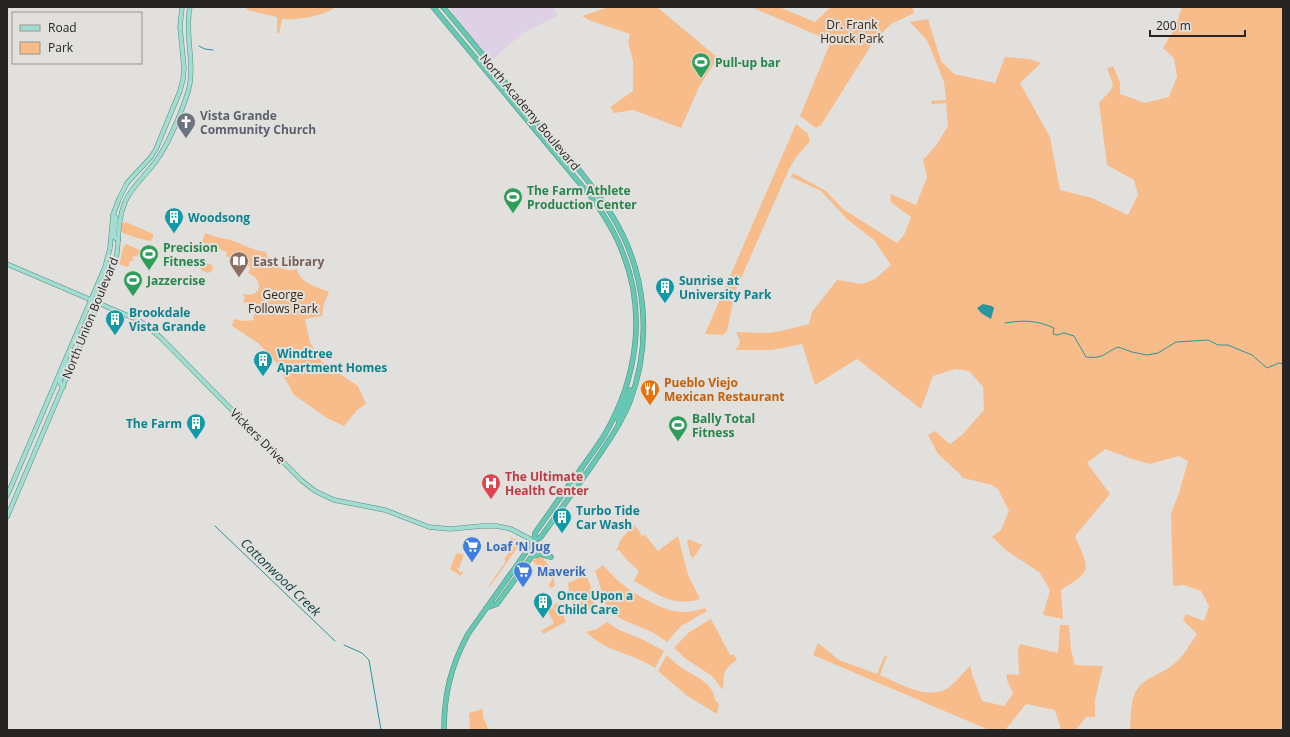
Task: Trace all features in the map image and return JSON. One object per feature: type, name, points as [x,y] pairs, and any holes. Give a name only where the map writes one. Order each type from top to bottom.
[{"type":"highway","name":"North Academy Boulevard","points":[[433,7],[592,198],[616,237],[628,268],[634,294],[636,339],[631,372],[618,411],[604,436],[535,533],[534,541]]},
{"type":"highway","name":"North Academy Boulevard","points":[[443,7],[595,191],[612,214],[628,246],[637,272],[644,324],[640,365],[636,382],[619,424],[607,445],[541,537],[534,541],[468,634],[460,648],[451,670],[444,705],[444,730]]},
{"type":"highway","points":[[619,424],[618,418],[627,399],[634,376],[631,372]]},
{"type":"highway","points":[[486,608],[497,604],[532,556],[540,554],[551,557]]},
{"type":"main road","name":"North Union Boulevard","points":[[7,496],[109,255],[113,216],[123,189],[156,149],[180,91],[184,68],[180,28],[182,7]]},
{"type":"main road","name":"North Union Boulevard","points":[[7,517],[114,266],[119,222],[125,202],[132,189],[163,152],[188,92],[191,69],[188,26],[190,7]]},
{"type":"main road","points":[[113,216],[116,218],[114,237],[118,240]]},
{"type":"main road","name":"Vickers Drive","points":[[7,264],[138,320],[151,328],[301,480],[321,494],[340,502],[385,510],[429,527],[450,530],[482,526],[497,526],[511,529],[534,541]]},
{"type":"main road","points":[[63,387],[60,381],[66,366],[66,359]]},
{"type":"main road","points":[[568,499],[569,492],[581,474],[581,468]]},
{"type":"shaded area","points":[[449,7],[554,7],[557,16],[523,33],[493,59],[489,59]]},
{"type":"green space","points":[[246,7],[332,7],[333,9],[308,17],[282,19],[279,34],[277,33],[277,17],[247,10]]},
{"type":"green space","points":[[609,7],[657,7],[718,58],[700,85],[681,128],[633,110],[614,113],[610,107],[633,91],[633,60],[628,43],[630,34],[591,21],[582,16]]},
{"type":"green space","name":"Dr. Frank Houck Park","points":[[751,7],[779,7],[815,22],[831,7],[912,7],[914,13],[891,24],[874,41],[821,125],[816,128],[800,116],[831,41]]},
{"type":"green space","points":[[1182,7],[1283,7],[1283,730],[1130,730],[1132,702],[1135,692],[1145,681],[1174,664],[1188,648],[1197,634],[1183,620],[1186,614],[1204,621],[1209,606],[1201,591],[1184,585],[1173,586],[1171,513],[1179,493],[1188,461],[1179,456],[1150,464],[1105,449],[1087,463],[1110,494],[1075,536],[1086,568],[1084,573],[1079,578],[1061,590],[1063,619],[1043,615],[1050,590],[1039,572],[1007,551],[992,537],[1001,530],[1009,511],[998,489],[992,485],[963,478],[938,454],[928,435],[935,431],[950,444],[962,435],[984,410],[983,387],[969,371],[955,369],[933,376],[921,409],[857,359],[815,385],[802,344],[772,350],[735,350],[740,341],[736,332],[768,333],[809,324],[812,312],[837,280],[862,284],[875,279],[891,265],[874,240],[848,220],[821,191],[791,177],[793,173],[826,191],[843,209],[897,243],[904,235],[911,217],[893,204],[890,200],[891,194],[916,205],[927,177],[923,160],[937,144],[948,126],[946,103],[932,104],[931,101],[946,100],[944,82],[926,39],[910,22],[928,19],[941,61],[954,74],[995,83],[1005,57],[1030,59],[1041,63],[1020,83],[1050,137],[1060,190],[1092,198],[1128,215],[1138,195],[1134,180],[1107,165],[1099,103],[1111,90],[1113,84],[1107,69],[1113,66],[1120,82],[1120,94],[1145,103],[1169,97],[1177,77],[1174,58],[1163,48],[1176,26]]},
{"type":"green space","points":[[796,124],[808,134],[810,141],[797,156],[789,169],[735,292],[727,331],[723,335],[705,334]]},
{"type":"green space","points":[[126,222],[153,234],[152,241],[123,233],[121,230],[122,223]]},
{"type":"green space","name":"George Follows Park","points":[[205,233],[266,252],[267,256],[274,264],[283,269],[297,269],[305,281],[329,292],[324,304],[322,316],[305,319],[310,342],[322,362],[358,386],[366,404],[357,410],[344,426],[327,418],[294,395],[276,362],[258,343],[232,326],[234,319],[244,321],[254,320],[253,317],[255,311],[253,303],[243,302],[245,297],[243,296],[244,294],[250,295],[257,291],[259,284],[253,276],[248,273],[251,267],[226,256],[227,252],[202,242]]},
{"type":"green space","points":[[126,244],[147,253],[146,258],[143,258],[144,255],[139,253],[138,256],[133,256],[132,258],[134,259],[133,261],[130,261],[128,267],[119,264],[123,248]]},
{"type":"green space","points":[[201,262],[212,265],[212,271],[208,273],[201,270],[199,265]]},
{"type":"green space","points":[[634,525],[640,532],[641,536],[645,535],[658,551],[678,536],[688,575],[700,599],[681,602],[665,598],[634,581],[639,571],[619,550],[616,551],[621,539]]},
{"type":"green space","points":[[510,537],[520,541],[520,544],[491,585],[488,587],[506,561],[504,560],[508,554],[507,551],[513,549]]},
{"type":"green space","points":[[688,539],[702,545],[692,560],[691,559],[693,557],[691,557],[687,541]]},
{"type":"green space","points":[[459,553],[464,555],[460,568],[458,567],[457,569],[460,570],[459,572],[461,573],[462,571],[463,572],[461,576],[450,569],[456,554]]},
{"type":"green space","points":[[535,556],[541,556],[549,566],[555,586],[550,588],[549,584],[552,580],[551,576],[532,561],[536,558]]},
{"type":"green space","points":[[603,565],[627,588],[658,606],[680,612],[696,611],[705,608],[707,611],[681,626],[667,642],[659,636],[614,614],[604,600],[595,571]]},
{"type":"green space","points":[[586,575],[590,584],[595,605],[587,610],[575,614],[570,599],[568,583]]},
{"type":"green space","points":[[557,603],[560,605],[566,622],[543,634],[541,631],[554,623],[547,610],[553,608],[562,621],[553,606]]},
{"type":"green space","points":[[711,619],[730,655],[734,655],[737,660],[726,669],[723,690],[712,676],[686,659],[674,648],[688,633]]},
{"type":"green space","points":[[607,622],[619,630],[644,640],[664,651],[655,668],[602,644],[586,632],[597,629]]},
{"type":"green space","points":[[1060,625],[1069,625],[1071,650],[1075,665],[1103,666],[1095,700],[1095,717],[1086,717],[1076,730],[1061,730],[1055,710],[1026,704],[1005,730],[989,730],[813,655],[818,643],[839,660],[877,674],[885,655],[887,656],[880,675],[904,686],[922,692],[931,693],[940,692],[948,688],[970,666],[982,701],[1004,706],[1013,694],[1006,674],[1019,675],[1018,650],[1020,644],[1058,653]]},
{"type":"green space","points":[[667,655],[674,662],[703,681],[711,689],[715,700],[719,704],[717,714],[689,697],[658,671]]},
{"type":"green space","points":[[483,709],[483,717],[489,730],[470,730],[469,713]]},
{"type":"water","points":[[983,304],[994,308],[991,319],[981,313],[977,308]]},
{"type":"waterway","points":[[199,46],[205,49],[213,50]]},
{"type":"waterway","points":[[1005,323],[1024,321],[1048,325],[1054,328],[1053,334],[1057,335],[1064,333],[1074,336],[1086,357],[1097,357],[1104,355],[1118,347],[1147,355],[1158,353],[1176,342],[1208,340],[1218,345],[1228,345],[1252,355],[1267,368],[1279,363],[1283,364]]},
{"type":"waterway","name":"Cottonwood Creek","points":[[215,526],[335,641]]},
{"type":"waterway","name":"Cottonwood Creek","points":[[344,645],[362,653],[369,660],[381,730]]},
{"type":"place","name":"Pull-up bar","points":[[701,79]]},
{"type":"place","name":"Vista Grande Community Church","points":[[186,139]]},
{"type":"place","name":"The Farm Athlete Production Center","points":[[513,214]]},
{"type":"place","name":"Woodsong","points":[[174,234]]},
{"type":"place","name":"Precision Fitness","points":[[149,271]]},
{"type":"place","name":"East Library","points":[[239,278]]},
{"type":"place","name":"Jazzercise","points":[[133,297]]},
{"type":"place","name":"Sunrise at University Park","points":[[665,304]]},
{"type":"place","name":"Brookdale Vista Grande","points":[[115,336]]},
{"type":"place","name":"Windtree Apartment Homes","points":[[263,377]]},
{"type":"place","name":"Pueblo Viejo Mexican Restaurant","points":[[650,406]]},
{"type":"place","name":"The Farm","points":[[196,440]]},
{"type":"place","name":"Bally Total Fitness","points":[[678,442]]},
{"type":"place","name":"The Ultimate Health Center","points":[[491,500]]},
{"type":"place","name":"Turbo Tide Car Wash","points":[[562,534]]},
{"type":"place","name":"Loaf 'N Jug","points":[[472,563]]},
{"type":"place","name":"Maverik","points":[[523,588]]},
{"type":"place","name":"Once Upon a Child Care","points":[[543,619]]}]
